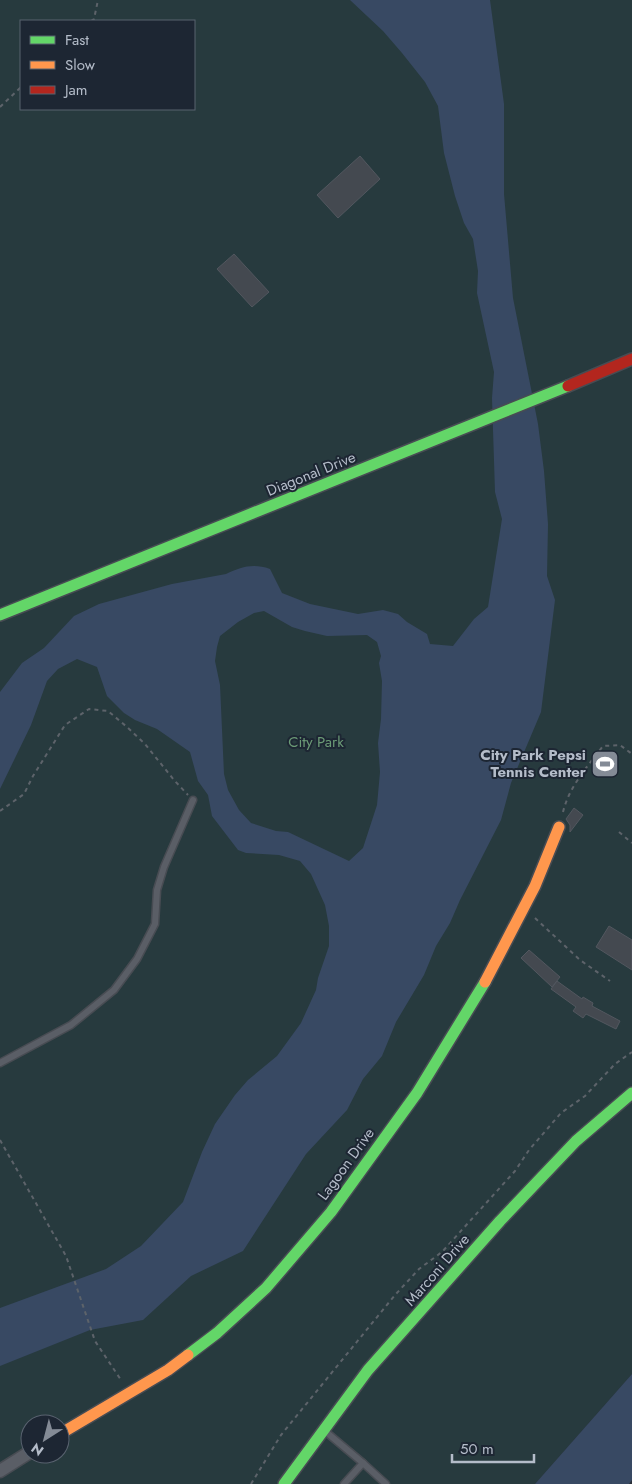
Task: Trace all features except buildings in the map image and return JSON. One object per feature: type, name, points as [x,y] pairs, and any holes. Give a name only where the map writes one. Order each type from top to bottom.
[{"type":"street","name":"Diagonal Drive","points":[[0,615],[545,396],[632,359]]},
{"type":"street","name":"Lagoon Drive","points":[[70,1428],[168,1370],[218,1333],[266,1288],[331,1212],[417,1093],[482,987],[535,886],[559,826]]},
{"type":"street","name":"Marconi Drive","points":[[284,1484],[368,1370],[500,1221],[576,1141],[632,1093]]},
{"type":"street","points":[[0,1471],[20,1458]]},
{"type":"lane","points":[[0,1063],[71,1025],[114,990],[138,959],[155,924],[157,890],[164,867],[194,800]]},
{"type":"lane","points":[[324,1430],[386,1484]]},
{"type":"lane","points":[[344,1484],[363,1463]]},
{"type":"path","points":[[92,20],[98,0]]},
{"type":"path","points":[[0,107],[20,87]]},
{"type":"path","points":[[0,811],[24,794],[65,724],[89,709],[108,711],[127,727],[145,744],[174,780],[194,800]]},
{"type":"path","points":[[559,826],[565,804],[577,780],[603,746],[620,745],[632,754]]},
{"type":"path","points":[[618,832],[632,842]]},
{"type":"path","points":[[524,907],[580,960],[610,981]]},
{"type":"path","points":[[251,1484],[281,1435],[395,1295],[419,1269],[442,1252],[514,1171],[529,1150],[560,1114],[585,1096],[615,1064],[632,1052]]},
{"type":"path","points":[[0,1140],[66,1256],[95,1341],[130,1393]]},
{"type":"green space","name":"City Park","points":[[0,0],[632,0],[632,1374],[535,1484],[0,1484]]},
{"type":"water","points":[[350,0],[490,0],[504,104],[504,194],[513,298],[538,424],[548,524],[547,576],[555,600],[541,712],[511,783],[501,820],[450,923],[436,946],[424,975],[396,1022],[382,1056],[363,1079],[347,1110],[306,1154],[243,1251],[191,1276],[143,1320],[90,1330],[0,1366],[0,1308],[106,1269],[141,1246],[183,1202],[215,1124],[235,1095],[248,1080],[277,1056],[301,1023],[316,990],[329,946],[329,926],[325,905],[311,874],[300,861],[279,855],[246,853],[238,850],[212,816],[208,795],[198,781],[190,752],[157,729],[124,713],[107,696],[97,667],[77,659],[58,669],[47,681],[31,725],[0,789],[0,692],[22,663],[44,648],[74,616],[99,604],[172,584],[226,574],[247,567],[258,566],[270,569],[282,593],[310,604],[358,614],[383,610],[398,614],[427,634],[430,644],[453,646],[474,619],[488,607],[502,519],[495,492],[492,398],[494,372],[477,293],[478,271],[473,239],[464,223],[455,196],[444,153],[438,106],[425,82],[383,31]],"holes":[[[264,611],[292,627],[327,636],[367,635],[377,642],[381,656],[379,663],[382,681],[381,719],[378,743],[380,772],[377,805],[363,848],[349,861],[288,832],[276,831],[251,823],[239,810],[228,790],[224,774],[220,685],[215,661],[220,636],[238,622],[254,613]]]},
{"type":"water","points":[[632,1374],[632,1480],[629,1484],[535,1484]]},
{"type":"traffic: fast","points":[[0,615],[568,386]]},
{"type":"traffic: fast","points":[[188,1355],[217,1333],[266,1288],[331,1212],[417,1093],[485,982]]},
{"type":"traffic: fast","points":[[284,1484],[368,1370],[500,1221],[576,1141],[632,1093]]},
{"type":"traffic: slow","points":[[485,982],[535,886],[559,827]]},
{"type":"traffic: slow","points":[[70,1428],[168,1370],[188,1355]]},
{"type":"traffic: jam","points":[[568,386],[632,359]]},
{"type":"place","name":"City Park Pepsi Tennis Center","points":[[605,764]]}]
